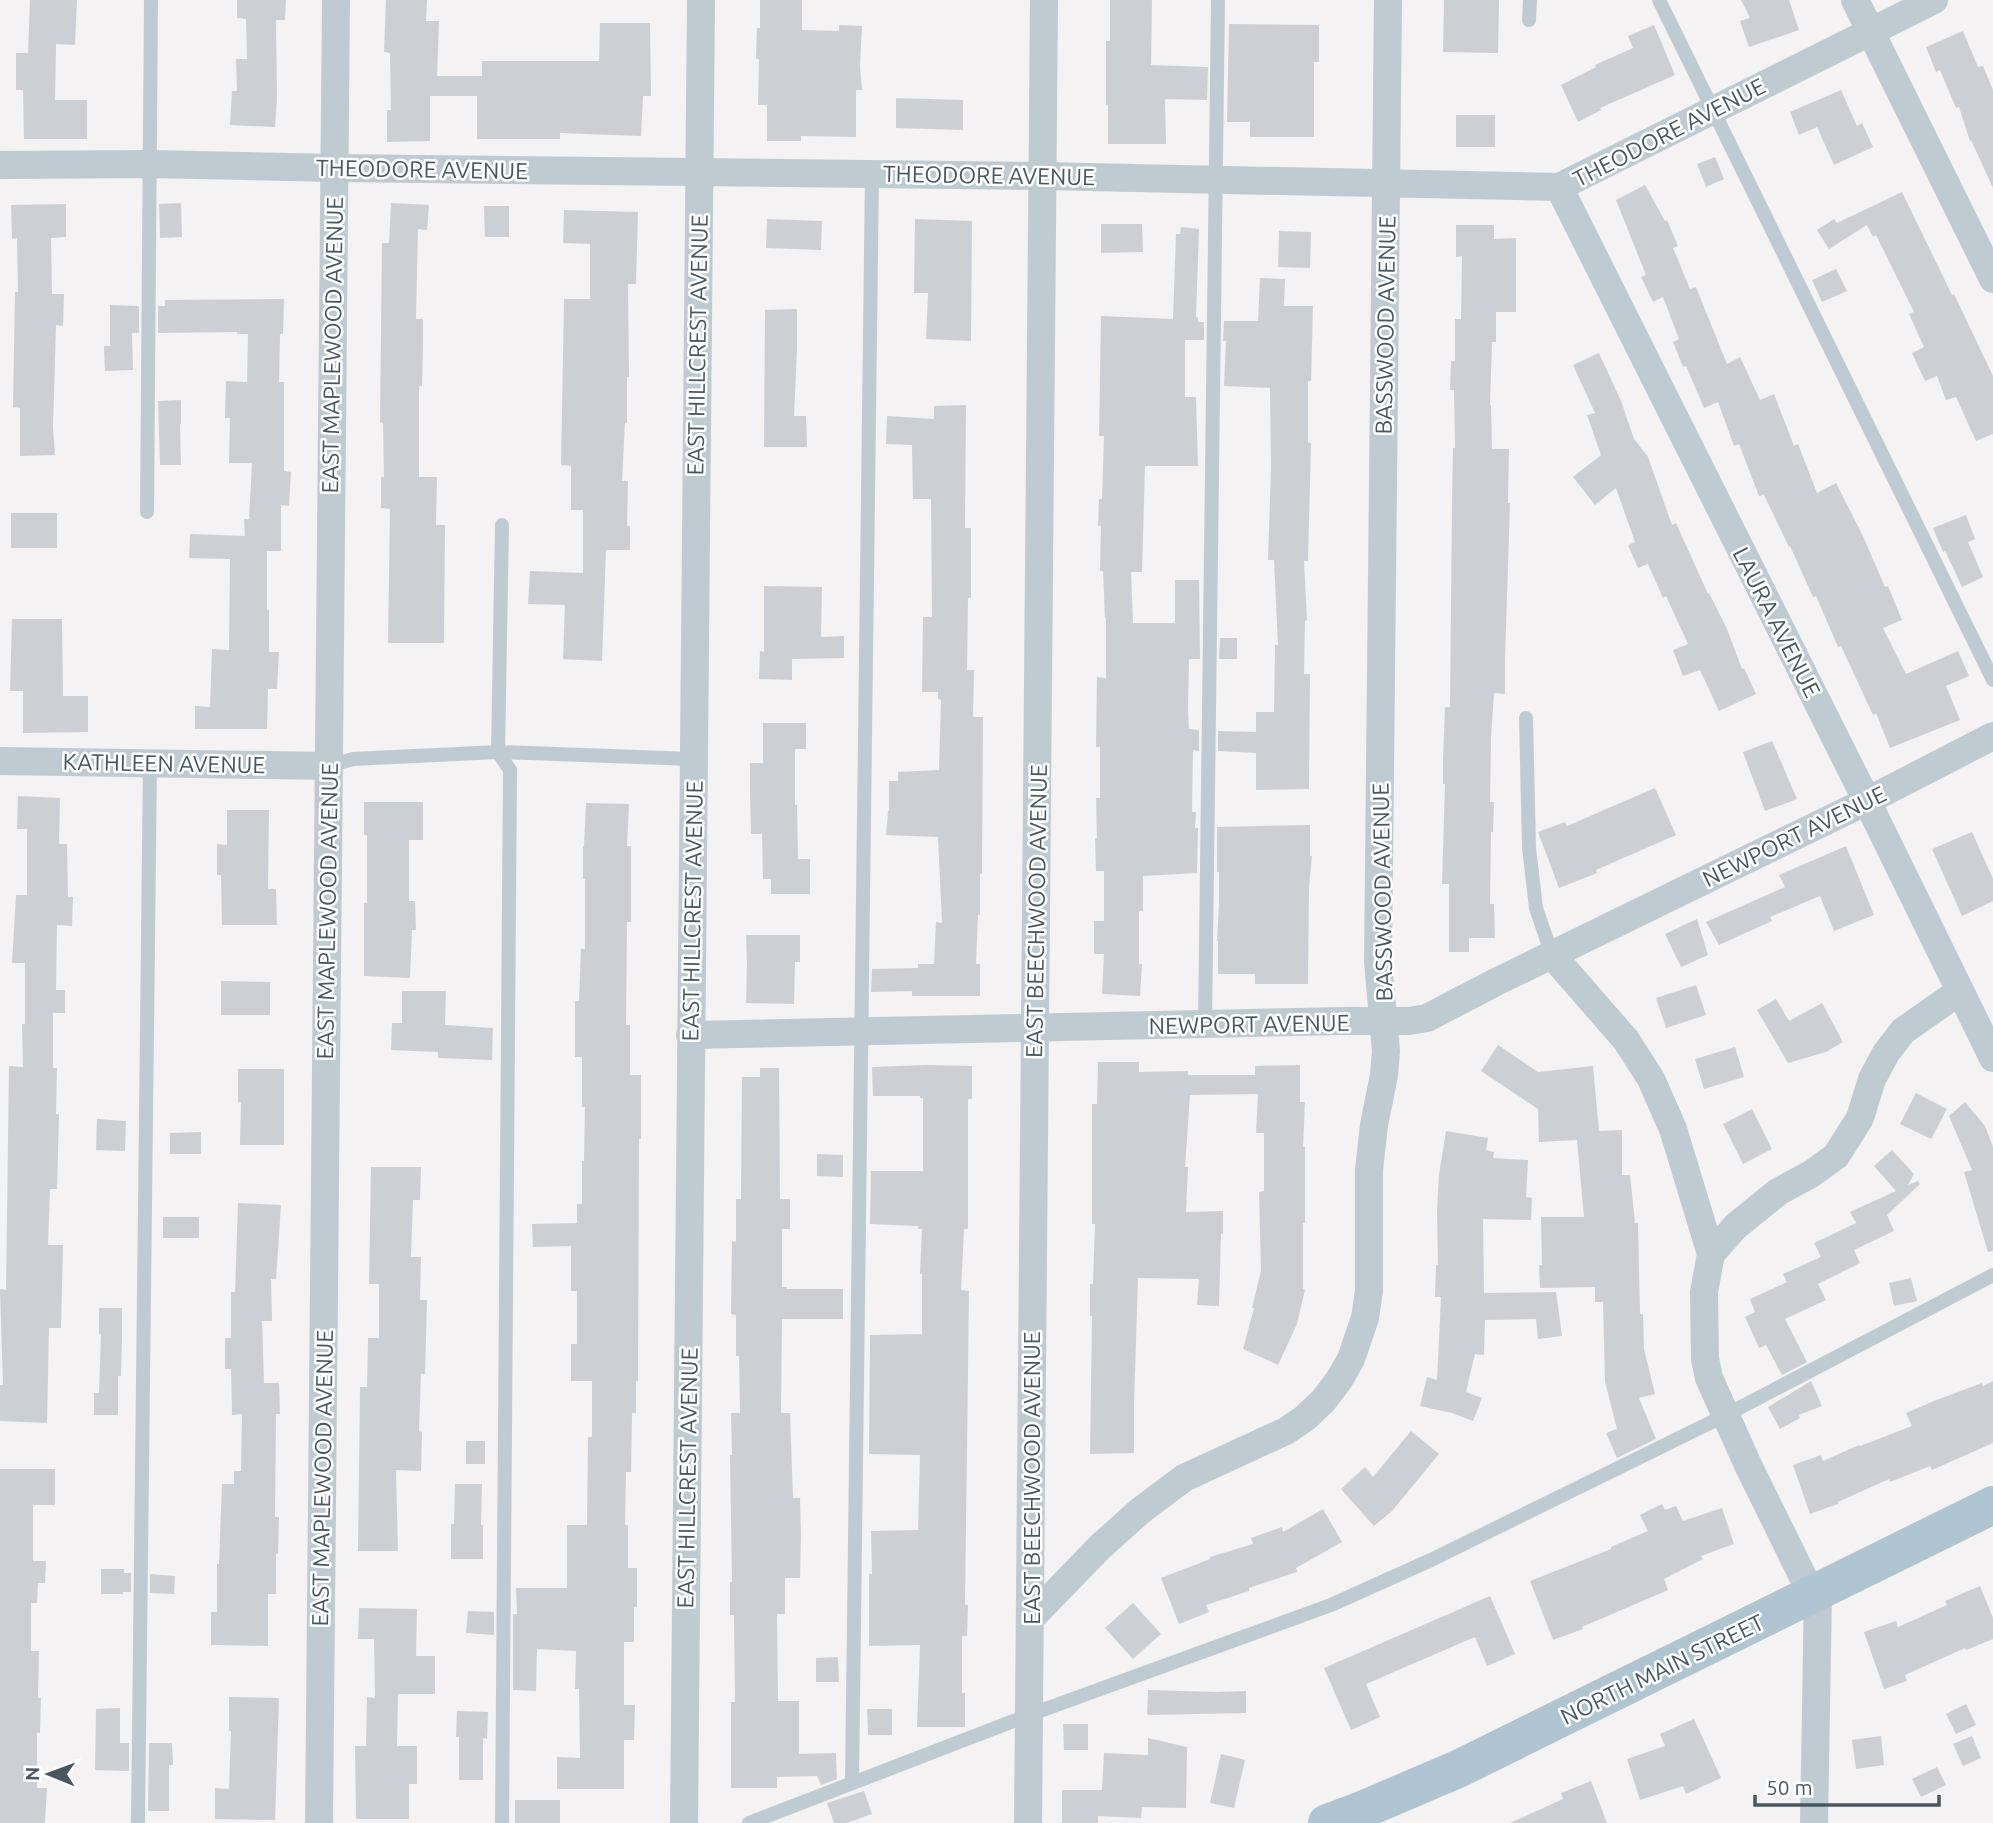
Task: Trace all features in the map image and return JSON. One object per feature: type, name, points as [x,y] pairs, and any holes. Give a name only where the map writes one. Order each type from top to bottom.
[{"type":"main road","name":"NORTH MAIN STREET","points":[[1327,1823],[1365,1817],[1993,1505]]},
{"type":"street","name":"EAST MAPLEWOOD AVENUE","points":[[319,1823],[336,0]]},
{"type":"street","name":"EAST HILLCREST AVENUE","points":[[684,1823],[701,0]]},
{"type":"street","name":"EAST BEECHWOOD AVENUE","points":[[1028,1823],[1044,0]]},
{"type":"street","name":"BASSWOOD AVENUE","points":[[1030,1619],[1101,1546],[1140,1511],[1184,1478],[1286,1431],[1323,1401],[1352,1359],[1365,1318],[1369,1290],[1369,1170],[1385,1063],[1385,1022],[1378,962],[1388,0]]},
{"type":"street","points":[[1855,0],[1993,279]]},
{"type":"street","name":"THEODORE AVENUE","points":[[0,165],[150,164],[699,171],[1559,187],[1934,0]]},
{"type":"street","name":"LAURA AVENUE","points":[[1559,187],[1993,1058]]},
{"type":"street","name":"NEWPORT AVENUE","points":[[691,1035],[1385,1022],[1427,1018],[1993,736]]},
{"type":"street","name":"KATHLEEN AVENUE","points":[[0,761],[328,766]]},
{"type":"street","points":[[1552,955],[1626,1040],[1651,1079],[1673,1129],[1711,1254]]},
{"type":"street","points":[[1814,1823],[1815,1594],[1748,1465],[1709,1378],[1704,1359],[1704,1292],[1711,1254],[1720,1242],[1778,1192],[1811,1174],[1836,1156],[1860,1118],[1872,1079],[1886,1053],[1903,1031],[1960,990]]},
{"type":"lane","points":[[147,512],[151,0]]},
{"type":"lane","points":[[1205,1025],[1218,0]]},
{"type":"lane","points":[[1530,0],[1530,20]]},
{"type":"lane","points":[[1659,0],[1993,680]]},
{"type":"lane","points":[[852,1783],[872,174]]},
{"type":"lane","points":[[502,526],[498,752],[510,770],[502,1823]]},
{"type":"lane","points":[[1526,718],[1529,848],[1536,908],[1552,955]]},
{"type":"lane","points":[[328,766],[353,758],[498,752],[693,759]]},
{"type":"lane","points":[[138,1823],[150,763]]},
{"type":"lane","points":[[750,1823],[1029,1715],[1331,1605],[1726,1415],[1993,1275]]},
{"type":"building","points":[[30,0],[77,0],[75,45],[56,44],[55,100],[87,100],[87,139],[24,139],[23,90],[16,90],[16,53],[28,53]]},
{"type":"building","points":[[237,0],[286,0],[285,20],[276,20],[275,127],[230,125],[232,91],[237,91],[236,59],[247,59],[246,19],[237,18]]},
{"type":"building","points":[[386,0],[427,0],[426,21],[439,21],[437,76],[482,76],[482,61],[599,61],[600,23],[650,23],[651,96],[643,96],[641,136],[560,133],[560,139],[477,139],[477,96],[430,96],[430,141],[387,142],[387,110],[391,110],[390,53],[384,52]]},
{"type":"building","points":[[760,0],[802,0],[802,30],[839,31],[839,25],[862,26],[862,90],[856,90],[856,137],[801,136],[801,141],[767,141],[767,105],[758,105],[759,59],[756,59]]},
{"type":"building","points":[[1110,0],[1152,0],[1151,65],[1208,67],[1207,100],[1165,99],[1166,144],[1108,144],[1106,41],[1110,41]]},
{"type":"building","points":[[1444,0],[1499,0],[1498,53],[1443,52]]},
{"type":"building","points":[[1741,0],[1789,0],[1799,30],[1749,47],[1740,21],[1750,18]]},
{"type":"building","points":[[1229,24],[1319,25],[1319,62],[1314,62],[1314,137],[1250,137],[1250,122],[1227,122]]},
{"type":"building","points":[[1654,25],[1675,75],[1600,108],[1601,110],[1578,122],[1561,85],[1596,67],[1595,65],[1633,48],[1628,36]]},
{"type":"building","points":[[1963,31],[1978,67],[1983,66],[1993,90],[1993,188],[1970,141],[1959,107],[1956,108],[1940,70],[1936,72],[1926,47]]},
{"type":"building","points":[[1841,90],[1857,126],[1862,123],[1873,147],[1834,165],[1817,127],[1799,135],[1790,112]]},
{"type":"building","points":[[896,98],[963,100],[963,130],[896,128]]},
{"type":"building","points":[[1456,115],[1495,115],[1495,147],[1456,147]]},
{"type":"building","points":[[1715,157],[1724,179],[1706,187],[1697,164]]},
{"type":"building","points":[[1645,185],[1665,221],[1667,220],[1678,246],[1673,248],[1690,289],[1696,287],[1727,364],[1740,357],[1760,400],[1774,394],[1794,446],[1798,444],[1817,493],[1836,483],[1885,587],[1888,586],[1902,620],[1883,628],[1906,674],[1958,651],[1969,676],[1946,686],[1960,720],[1890,748],[1876,713],[1873,715],[1841,646],[1838,647],[1816,596],[1813,597],[1764,495],[1759,496],[1739,444],[1734,446],[1718,402],[1704,408],[1686,366],[1683,367],[1673,342],[1679,339],[1663,297],[1653,302],[1641,277],[1646,275],[1616,200]]},
{"type":"building","points":[[1902,192],[1993,376],[1993,434],[1976,441],[1956,397],[1946,400],[1937,376],[1925,381],[1912,353],[1924,347],[1909,314],[1914,312],[1876,235],[1873,237],[1867,225],[1829,249],[1817,230],[1834,219],[1837,223]]},
{"type":"building","points":[[181,203],[182,237],[160,238],[159,204]]},
{"type":"building","points":[[391,203],[429,205],[427,230],[418,229],[416,319],[423,319],[422,386],[419,386],[419,477],[437,477],[436,525],[445,525],[444,643],[388,643],[390,509],[381,508],[381,477],[384,477],[383,423],[380,422],[382,243],[389,243]]},
{"type":"building","points":[[66,204],[66,237],[51,238],[52,294],[64,294],[63,326],[56,325],[53,427],[55,455],[20,456],[20,408],[13,407],[15,292],[18,292],[17,238],[12,239],[11,205]]},
{"type":"building","points":[[484,206],[509,206],[509,237],[485,237]]},
{"type":"building","points":[[564,210],[638,212],[636,284],[628,284],[629,377],[622,481],[628,481],[627,526],[630,526],[630,550],[606,550],[602,661],[563,659],[565,605],[528,604],[530,571],[583,573],[583,510],[571,510],[571,466],[561,465],[564,299],[590,299],[590,244],[563,243]]},
{"type":"building","points":[[767,219],[822,221],[821,250],[766,248]]},
{"type":"building","points":[[915,219],[972,221],[971,341],[926,339],[928,293],[914,293]]},
{"type":"building","points":[[1101,224],[1142,224],[1143,252],[1101,253]]},
{"type":"building","points":[[1456,225],[1494,225],[1494,239],[1516,238],[1516,312],[1496,312],[1490,405],[1492,449],[1509,449],[1510,503],[1505,694],[1494,693],[1491,738],[1490,802],[1494,802],[1490,904],[1494,904],[1495,938],[1469,938],[1469,952],[1449,952],[1449,884],[1442,884],[1445,707],[1450,707],[1455,448],[1454,390],[1450,390],[1451,361],[1455,361],[1455,319],[1461,319],[1462,256],[1456,257]]},
{"type":"building","points":[[1181,227],[1199,229],[1196,317],[1198,322],[1204,322],[1204,340],[1185,340],[1185,397],[1196,397],[1198,466],[1145,466],[1142,572],[1131,572],[1133,623],[1175,623],[1175,580],[1199,580],[1200,659],[1189,659],[1188,711],[1189,729],[1199,730],[1199,751],[1193,750],[1192,812],[1196,812],[1195,828],[1198,828],[1197,873],[1143,876],[1143,911],[1139,911],[1139,964],[1142,964],[1140,996],[1102,994],[1104,954],[1094,954],[1094,921],[1104,921],[1104,871],[1096,871],[1095,839],[1096,798],[1100,798],[1100,747],[1096,747],[1097,677],[1106,678],[1106,618],[1103,571],[1100,571],[1101,526],[1098,526],[1099,499],[1102,499],[1104,436],[1099,436],[1101,316],[1173,319],[1176,234],[1180,234]]},
{"type":"building","points":[[1279,231],[1311,232],[1310,268],[1278,267]]},
{"type":"building","points":[[1836,269],[1847,291],[1822,302],[1812,280]]},
{"type":"building","points":[[1260,278],[1285,279],[1284,306],[1313,306],[1311,381],[1308,381],[1308,443],[1311,443],[1308,561],[1304,561],[1307,620],[1304,674],[1310,674],[1309,789],[1256,790],[1256,753],[1218,751],[1218,731],[1256,732],[1256,712],[1274,712],[1275,645],[1278,645],[1274,560],[1268,560],[1270,388],[1224,386],[1224,321],[1258,321]]},
{"type":"building","points":[[284,299],[279,382],[284,382],[284,471],[291,472],[289,506],[281,505],[281,551],[267,551],[269,652],[279,652],[277,689],[268,689],[267,729],[195,729],[195,706],[210,707],[212,649],[229,650],[230,559],[189,558],[190,534],[245,536],[244,519],[249,519],[252,463],[229,463],[230,418],[225,418],[226,381],[247,382],[248,334],[158,333],[158,306],[165,306],[165,300]]},
{"type":"building","points":[[110,305],[139,306],[139,333],[132,333],[133,370],[105,371],[104,346],[110,346]]},
{"type":"building","points":[[797,309],[794,416],[806,416],[807,447],[764,447],[765,310]]},
{"type":"building","points":[[1599,353],[1621,401],[1634,439],[1648,457],[1672,525],[1676,523],[1756,694],[1719,711],[1700,670],[1683,676],[1673,650],[1688,644],[1648,564],[1638,568],[1628,545],[1635,542],[1616,488],[1595,505],[1573,477],[1601,455],[1587,415],[1595,413],[1573,365]]},
{"type":"building","points":[[181,400],[181,465],[160,465],[158,401]]},
{"type":"building","points":[[966,405],[965,528],[971,528],[967,670],[974,670],[973,717],[983,717],[982,874],[976,964],[980,964],[980,996],[912,996],[912,991],[871,992],[872,969],[918,968],[918,964],[934,964],[936,922],[942,923],[938,837],[886,835],[889,781],[898,781],[898,772],[939,770],[941,700],[938,699],[938,692],[922,692],[923,617],[932,617],[931,499],[913,499],[912,445],[886,444],[887,416],[934,419],[934,406]]},
{"type":"building","points":[[11,513],[57,513],[57,548],[11,548]]},
{"type":"building","points":[[1966,515],[1975,539],[1968,542],[1983,577],[1962,587],[1933,528]]},
{"type":"building","points":[[764,586],[822,587],[821,637],[844,636],[844,658],[792,659],[792,680],[759,679],[760,651],[764,652]]},
{"type":"building","points":[[12,619],[62,619],[63,696],[88,696],[88,732],[23,733],[23,691],[10,691]]},
{"type":"building","points":[[1220,638],[1237,638],[1237,659],[1219,659]]},
{"type":"building","points":[[763,723],[806,723],[806,749],[795,749],[795,805],[798,859],[810,859],[810,894],[771,894],[771,879],[763,879],[762,834],[751,834],[750,763],[763,763]]},
{"type":"building","points":[[1772,741],[1797,799],[1765,811],[1743,752]]},
{"type":"building","points":[[1655,788],[1676,835],[1559,888],[1538,832],[1565,822],[1567,826]]},
{"type":"building","points":[[18,796],[60,798],[59,844],[67,844],[68,897],[73,897],[72,926],[57,925],[56,990],[65,990],[65,1013],[53,1013],[53,1068],[57,1068],[56,1114],[59,1114],[57,1189],[50,1189],[48,1245],[63,1245],[61,1328],[49,1328],[47,1423],[0,1421],[0,1385],[3,1385],[0,1289],[6,1290],[9,1066],[23,1067],[22,1024],[25,1024],[25,963],[12,963],[16,895],[27,895],[27,829],[17,829]]},
{"type":"building","points":[[364,802],[423,802],[423,840],[409,840],[409,901],[415,901],[416,930],[412,930],[410,978],[364,976],[367,835],[364,835]]},
{"type":"building","points":[[586,803],[629,804],[627,846],[631,846],[631,922],[627,922],[626,1025],[630,1025],[630,1075],[641,1075],[638,1381],[636,1413],[632,1413],[631,1472],[626,1472],[625,1525],[628,1525],[628,1568],[637,1568],[637,1607],[634,1607],[634,1642],[624,1642],[624,1705],[635,1705],[634,1740],[624,1740],[624,1789],[557,1789],[557,1757],[580,1758],[579,1689],[575,1689],[576,1651],[537,1649],[536,1691],[513,1690],[513,1614],[517,1614],[516,1588],[567,1588],[567,1525],[587,1525],[592,1381],[571,1381],[571,1344],[577,1344],[577,1291],[571,1291],[571,1246],[533,1247],[532,1224],[577,1223],[577,1204],[582,1204],[585,1107],[582,1107],[582,1057],[575,1057],[575,1001],[579,1001],[581,949],[585,949],[583,846]]},
{"type":"building","points":[[227,810],[269,810],[268,889],[276,889],[277,925],[222,925],[217,844],[227,845]]},
{"type":"building","points":[[1310,825],[1312,856],[1308,984],[1255,984],[1255,974],[1218,974],[1217,827]]},
{"type":"building","points":[[1972,832],[1993,879],[1993,901],[1962,916],[1932,849]]},
{"type":"building","points":[[1846,846],[1874,915],[1834,931],[1820,896],[1770,917],[1772,921],[1719,945],[1706,922],[1785,887],[1779,875]]},
{"type":"building","points":[[1697,919],[1708,955],[1681,967],[1665,934]]},
{"type":"building","points":[[746,935],[800,935],[800,962],[795,962],[794,1004],[746,1003]]},
{"type":"building","points":[[221,981],[270,982],[270,1015],[221,1015]]},
{"type":"building","points":[[1696,985],[1706,1015],[1666,1028],[1656,998]]},
{"type":"building","points":[[402,991],[446,991],[445,1025],[493,1028],[492,1060],[438,1058],[438,1052],[391,1050],[392,1023],[402,1023]]},
{"type":"building","points":[[1776,999],[1789,1021],[1822,1003],[1843,1042],[1826,1052],[1788,1063],[1757,1010]]},
{"type":"building","points":[[1498,1045],[1538,1072],[1593,1066],[1599,1131],[1622,1130],[1622,1175],[1630,1175],[1635,1223],[1638,1223],[1640,1314],[1643,1314],[1644,1349],[1655,1394],[1639,1398],[1656,1439],[1617,1458],[1606,1433],[1617,1429],[1605,1381],[1603,1302],[1595,1302],[1595,1287],[1540,1288],[1541,1217],[1584,1217],[1577,1140],[1539,1142],[1538,1109],[1481,1071]]},
{"type":"building","points":[[1735,1047],[1744,1077],[1704,1089],[1695,1059]]},
{"type":"building","points":[[1098,1062],[1139,1062],[1139,1072],[1188,1071],[1188,1075],[1255,1075],[1255,1066],[1300,1065],[1300,1102],[1305,1102],[1305,1290],[1297,1324],[1278,1365],[1243,1349],[1261,1271],[1259,1192],[1264,1191],[1264,1133],[1256,1133],[1258,1094],[1190,1095],[1185,1167],[1188,1167],[1186,1212],[1223,1211],[1219,1306],[1197,1305],[1199,1279],[1138,1278],[1134,1453],[1090,1454],[1090,1284],[1093,1284],[1095,1224],[1092,1224],[1092,1104],[1097,1104]]},
{"type":"building","points":[[972,1066],[972,1099],[968,1099],[968,1229],[964,1229],[961,1290],[969,1291],[965,1605],[968,1605],[967,1636],[962,1636],[965,1727],[917,1727],[920,1645],[869,1646],[871,1531],[918,1530],[920,1455],[869,1454],[870,1335],[922,1334],[922,1229],[918,1229],[918,1226],[870,1224],[871,1171],[923,1171],[923,1098],[873,1096],[872,1067]]},
{"type":"building","points":[[760,1068],[779,1068],[780,1199],[790,1199],[790,1229],[782,1229],[782,1287],[843,1289],[843,1319],[782,1319],[781,1413],[790,1413],[793,1498],[800,1498],[801,1536],[800,1578],[785,1578],[785,1614],[777,1614],[778,1701],[799,1701],[799,1754],[836,1753],[837,1779],[821,1785],[817,1776],[777,1777],[777,1788],[731,1788],[731,1702],[735,1702],[734,1615],[730,1615],[731,1413],[740,1413],[736,1315],[731,1314],[732,1241],[736,1242],[736,1199],[741,1199],[742,1077],[760,1077]]},
{"type":"building","points":[[238,1069],[284,1069],[284,1145],[240,1145],[241,1102],[238,1102]]},
{"type":"building","points":[[1916,1093],[1947,1109],[1931,1139],[1900,1124]]},
{"type":"building","points":[[1965,1102],[1985,1126],[1993,1147],[1993,1251],[1988,1252],[1964,1172],[1972,1170],[1949,1116]]},
{"type":"building","points":[[1752,1109],[1772,1149],[1743,1164],[1723,1124]]},
{"type":"building","points":[[97,1119],[126,1121],[125,1151],[96,1150]]},
{"type":"building","points":[[1446,1131],[1488,1138],[1486,1150],[1494,1152],[1493,1158],[1528,1160],[1526,1197],[1532,1198],[1531,1220],[1483,1219],[1484,1293],[1556,1292],[1562,1336],[1538,1339],[1536,1319],[1485,1320],[1484,1355],[1475,1354],[1466,1392],[1482,1398],[1473,1421],[1420,1406],[1427,1377],[1437,1380],[1441,1297],[1435,1297],[1438,1265],[1437,1209]]},
{"type":"building","points":[[201,1132],[201,1154],[170,1154],[170,1133]]},
{"type":"building","points":[[1892,1150],[1914,1174],[1908,1185],[1918,1181],[1920,1184],[1887,1215],[1894,1231],[1854,1250],[1860,1263],[1818,1284],[1826,1300],[1785,1319],[1807,1362],[1782,1375],[1766,1345],[1759,1348],[1745,1317],[1755,1312],[1750,1299],[1787,1282],[1783,1274],[1821,1257],[1814,1243],[1856,1223],[1850,1212],[1896,1191],[1874,1166]]},
{"type":"building","points":[[817,1154],[843,1155],[843,1177],[817,1176]]},
{"type":"building","points":[[371,1167],[421,1167],[420,1200],[413,1200],[411,1257],[421,1257],[420,1300],[427,1300],[425,1374],[421,1374],[419,1431],[422,1432],[421,1471],[396,1470],[398,1551],[358,1551],[360,1387],[367,1387],[368,1338],[379,1338],[379,1284],[369,1284]]},
{"type":"building","points":[[238,1203],[281,1205],[276,1279],[271,1279],[272,1321],[262,1321],[264,1383],[279,1383],[280,1414],[276,1414],[275,1517],[279,1517],[276,1594],[268,1594],[268,1646],[211,1645],[211,1612],[217,1612],[222,1484],[234,1484],[234,1471],[241,1471],[242,1414],[232,1415],[231,1369],[225,1369],[225,1338],[231,1338],[231,1292],[235,1292]]},
{"type":"building","points":[[163,1217],[199,1217],[199,1238],[163,1238]]},
{"type":"building","points":[[1911,1278],[1917,1301],[1894,1306],[1889,1283]]},
{"type":"building","points":[[99,1308],[122,1308],[118,1415],[94,1415],[94,1393],[99,1393]]},
{"type":"building","points":[[1811,1381],[1822,1406],[1799,1415],[1800,1418],[1780,1429],[1768,1407]]},
{"type":"building","points":[[1993,1381],[1993,1443],[1932,1470],[1930,1466],[1890,1482],[1889,1479],[1838,1504],[1810,1514],[1793,1465],[1821,1455],[1823,1461],[1912,1426],[1906,1413]]},
{"type":"building","points":[[1411,1431],[1439,1454],[1392,1511],[1374,1526],[1341,1489],[1365,1467],[1373,1477]]},
{"type":"building","points":[[466,1441],[485,1441],[485,1464],[466,1464]]},
{"type":"building","points":[[0,1469],[55,1469],[55,1505],[33,1505],[33,1561],[46,1561],[45,1583],[38,1583],[37,1603],[31,1603],[31,1651],[39,1651],[38,1698],[41,1698],[40,1733],[37,1733],[37,1788],[47,1788],[45,1823],[0,1823]]},
{"type":"building","points":[[455,1484],[482,1484],[483,1559],[451,1559]]},
{"type":"building","points":[[1662,1504],[1665,1510],[1676,1506],[1683,1521],[1722,1508],[1734,1544],[1701,1556],[1703,1559],[1664,1579],[1668,1590],[1553,1640],[1530,1581],[1611,1549],[1648,1531],[1640,1515]]},
{"type":"building","points":[[1323,1509],[1342,1542],[1296,1568],[1297,1572],[1206,1605],[1209,1612],[1179,1624],[1161,1578],[1210,1557],[1253,1544],[1251,1538],[1282,1527],[1283,1532]]},
{"type":"building","points":[[101,1569],[124,1569],[124,1573],[131,1573],[131,1592],[101,1594]]},
{"type":"building","points":[[150,1574],[175,1576],[174,1594],[150,1593]]},
{"type":"building","points":[[1980,1586],[1993,1618],[1993,1639],[1966,1650],[1965,1648],[1905,1675],[1907,1681],[1884,1689],[1864,1632],[1896,1621],[1898,1627],[1947,1605],[1945,1601]]},
{"type":"building","points":[[1490,1596],[1515,1654],[1487,1666],[1475,1637],[1366,1684],[1380,1717],[1351,1730],[1324,1668]]},
{"type":"building","points":[[1133,1603],[1161,1634],[1133,1659],[1105,1628]]},
{"type":"building","points":[[359,1608],[417,1609],[416,1656],[435,1656],[435,1694],[398,1694],[397,1746],[417,1746],[417,1784],[409,1784],[409,1819],[356,1819],[355,1746],[366,1746],[367,1697],[375,1698],[374,1639],[358,1639]]},
{"type":"building","points":[[468,1611],[494,1612],[494,1635],[466,1633]]},
{"type":"building","points":[[838,1657],[839,1682],[816,1682],[816,1658]]},
{"type":"building","points":[[1148,1690],[1246,1691],[1246,1713],[1148,1715]]},
{"type":"building","points":[[229,1697],[279,1698],[275,1820],[215,1819],[215,1788],[229,1789]]},
{"type":"building","points":[[1966,1704],[1976,1725],[1956,1734],[1946,1714]]},
{"type":"building","points":[[120,1708],[120,1743],[129,1743],[129,1771],[95,1770],[96,1709]]},
{"type":"building","points":[[867,1709],[892,1709],[892,1735],[868,1735]]},
{"type":"building","points":[[457,1711],[488,1712],[487,1739],[483,1738],[483,1780],[459,1780]]},
{"type":"building","points":[[1694,1719],[1721,1778],[1686,1794],[1683,1786],[1640,1800],[1627,1759],[1665,1746],[1660,1734]]},
{"type":"building","points":[[1063,1724],[1088,1724],[1088,1750],[1064,1750]]},
{"type":"building","points":[[1881,1736],[1884,1765],[1856,1769],[1852,1740]]},
{"type":"building","points":[[1972,1736],[1981,1758],[1963,1766],[1953,1744]]},
{"type":"building","points":[[1148,1738],[1187,1747],[1186,1808],[1142,1807],[1141,1818],[1098,1816],[1098,1823],[1062,1823],[1062,1790],[1102,1790],[1104,1753],[1148,1755]]},
{"type":"building","points":[[149,1743],[172,1743],[169,1811],[148,1811]]},
{"type":"building","points":[[1221,1754],[1245,1760],[1234,1808],[1210,1803]]},
{"type":"building","points":[[1937,1767],[1946,1785],[1921,1797],[1912,1779]]},
{"type":"building","points":[[1591,1781],[1607,1823],[1510,1823],[1563,1799],[1561,1793]]},
{"type":"building","points":[[864,1791],[872,1814],[847,1823],[834,1823],[827,1803]]},
{"type":"building","points":[[515,1800],[560,1800],[560,1823],[515,1823]]}]
